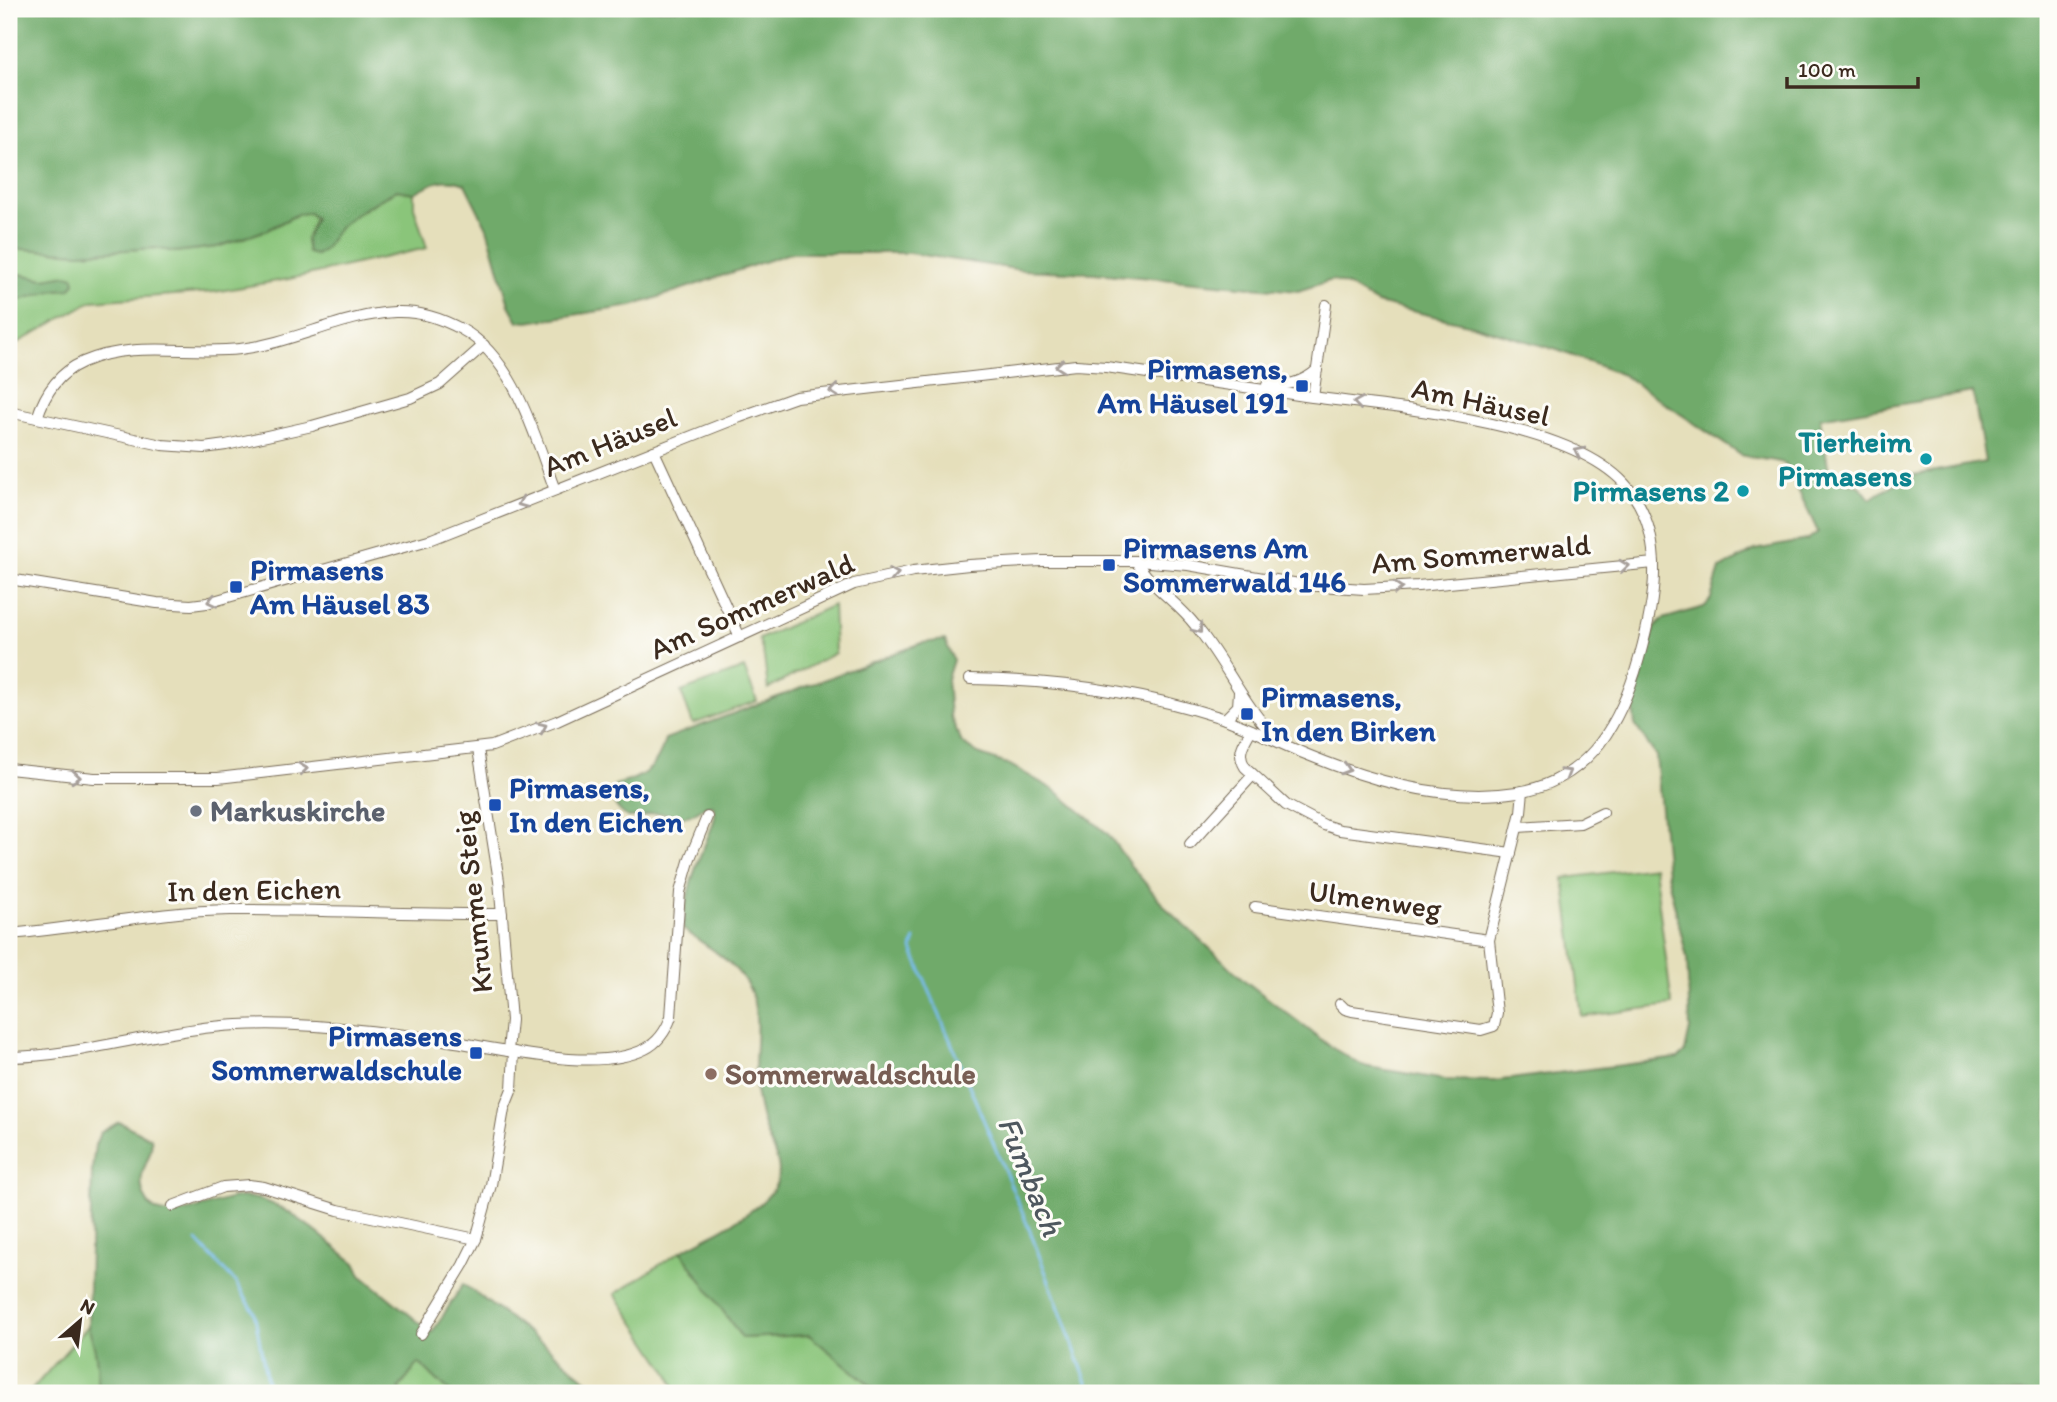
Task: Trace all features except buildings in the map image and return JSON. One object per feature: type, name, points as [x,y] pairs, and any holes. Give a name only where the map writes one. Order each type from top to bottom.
[{"type":"street","points":[[1314,397],[1326,305]]},
{"type":"street","points":[[37,418],[44,400],[63,374],[98,356],[123,351],[220,351],[254,347],[364,318],[398,312],[437,318],[463,330],[484,345],[501,364],[515,389],[555,490]]},
{"type":"street","points":[[9,412],[162,445],[204,448],[226,445],[312,426],[410,398],[440,384],[484,345]]},
{"type":"street","name":"Am Häusel","points":[[9,579],[157,603],[191,605],[226,598],[413,545],[796,397],[1076,365],[1239,386],[1495,425],[1547,439],[1587,455],[1619,477],[1639,503],[1650,532],[1654,563],[1652,595],[1641,651],[1629,691],[1613,726],[1581,764],[1544,785],[1523,791],[1473,795],[1417,787],[1347,770],[1225,719],[1150,699],[1092,687],[1031,680],[970,679]]},
{"type":"street","name":"Am Häusel","points":[[1239,386],[1290,385],[1306,379],[1317,369]]},
{"type":"street","points":[[654,451],[740,637]]},
{"type":"street","points":[[1136,561],[1144,574],[1196,625],[1259,720],[1283,744]]},
{"type":"street","name":"Am Sommerwald","points":[[9,769],[94,778],[218,778],[478,749],[527,733],[845,588],[887,575],[982,564],[1136,561],[1188,565],[1305,585],[1364,589],[1654,563]]},
{"type":"street","points":[[1225,719],[1238,706],[1239,692]]},
{"type":"street","points":[[1251,730],[1240,756],[1245,767],[1286,805],[1324,825],[1340,830],[1511,853]]},
{"type":"street","name":"Krumme Steig","points":[[421,1334],[476,1239],[491,1185],[505,1109],[512,1089],[511,1020],[502,914],[495,847],[478,749]]},
{"type":"street","points":[[1190,844],[1253,775]]},
{"type":"street","points":[[1340,1004],[1352,1011],[1482,1030],[1491,1028],[1496,1022],[1497,1013],[1489,940],[1518,827],[1523,791]]},
{"type":"street","points":[[1518,827],[1573,825],[1590,820],[1603,812]]},
{"type":"street","points":[[9,1057],[51,1055],[197,1029],[255,1024],[320,1027],[434,1039],[511,1051],[608,1060],[648,1048],[664,1033],[673,1006],[680,892],[690,858],[707,817]]},
{"type":"street","name":"Ulmenweg","points":[[1255,907],[1489,940]]},
{"type":"street","name":"In den Eichen","points":[[9,934],[157,915],[230,910],[424,915],[502,914]]},
{"type":"street","points":[[173,1206],[223,1187],[249,1185],[264,1187],[338,1210],[476,1239]]},
{"type":"green space","points":[[9,9],[2048,9],[2048,1393],[880,1393],[809,1335],[742,1338],[681,1251],[757,1206],[774,1188],[779,1169],[764,1128],[755,1083],[757,1029],[750,990],[730,963],[683,929],[692,879],[715,818],[713,805],[686,816],[657,813],[629,818],[617,807],[611,796],[610,792],[615,785],[648,771],[658,758],[665,739],[922,643],[945,640],[953,660],[947,679],[950,716],[962,743],[978,754],[1010,765],[1056,791],[1108,834],[1167,909],[1244,980],[1331,1047],[1363,1066],[1445,1080],[1494,1081],[1678,1058],[1685,1052],[1690,1029],[1687,958],[1667,874],[1656,756],[1635,725],[1633,708],[1654,629],[1663,619],[1704,607],[1710,601],[1720,569],[1755,550],[1807,540],[1818,532],[1786,464],[1741,455],[1623,375],[1557,350],[1472,325],[1377,303],[1332,280],[1298,291],[1094,273],[1022,270],[909,253],[790,253],[632,306],[528,322],[518,321],[509,305],[487,228],[465,184],[451,181],[433,184],[414,193],[397,190],[347,221],[316,255],[308,253],[306,240],[315,218],[309,213],[298,214],[267,230],[217,247],[175,252],[156,248],[79,253],[9,248]],"holes":[[[1973,392],[1985,462],[1908,476],[1870,499],[1860,486],[1830,478],[1820,418]]]},
{"type":"green space","points":[[397,190],[414,193],[414,207],[427,248],[289,279],[214,292],[92,301],[9,346],[9,303],[55,290],[70,289],[75,283],[73,277],[44,279],[9,272],[9,248],[79,253],[156,248],[175,252],[217,247],[267,230],[298,214],[309,213],[315,218],[306,240],[308,252],[316,255],[348,221]]},
{"type":"green space","points":[[9,272],[44,279],[67,275],[74,277],[75,283],[70,289],[55,290],[9,303]]},
{"type":"green space","points":[[833,605],[835,653],[768,689],[759,639]]},
{"type":"green space","points":[[744,668],[757,701],[693,724],[681,692]]},
{"type":"green space","points":[[1654,867],[1672,1005],[1582,1017],[1564,878]]},
{"type":"green space","points":[[119,1122],[151,1138],[150,1153],[141,1181],[146,1200],[153,1209],[176,1213],[241,1197],[272,1204],[302,1221],[355,1263],[361,1275],[432,1333],[463,1284],[544,1344],[602,1393],[451,1393],[419,1363],[399,1388],[402,1393],[96,1393],[96,1359],[88,1326],[92,1170],[95,1145],[100,1133]]},
{"type":"green space","points":[[681,1251],[742,1338],[809,1335],[880,1393],[677,1393],[669,1374],[615,1294]]},
{"type":"green space","points":[[88,1326],[96,1359],[96,1393],[29,1393]]},
{"type":"green space","points":[[419,1363],[451,1393],[402,1393],[399,1389]]},
{"type":"waterway","name":"Fumbach","points":[[915,939],[912,949],[1030,1231],[1091,1393]]},
{"type":"waterway","points":[[197,1241],[235,1282],[254,1311],[269,1393]]},
{"type":"place","name":"Pirmasens, Am Häusel 191","points":[[1302,386]]},
{"type":"place","name":"Tierheim Pirmasens","points":[[1926,459]]},
{"type":"place","name":"Pirmasens 2","points":[[1743,491]]},
{"type":"place","name":"Pirmasens Am Sommerwald 146","points":[[1109,565]]},
{"type":"place","name":"Pirmasens Am Häusel 83","points":[[236,587]]},
{"type":"place","name":"Pirmasens, In den Birken","points":[[1247,714]]},
{"type":"place","name":"Pirmasens, In den Eichen","points":[[495,805]]},
{"type":"place","name":"Markuskirche","points":[[196,811]]},
{"type":"place","name":"Pirmasens Sommerwaldschule","points":[[476,1053]]},
{"type":"place","name":"Sommerwaldschule","points":[[711,1074]]}]
